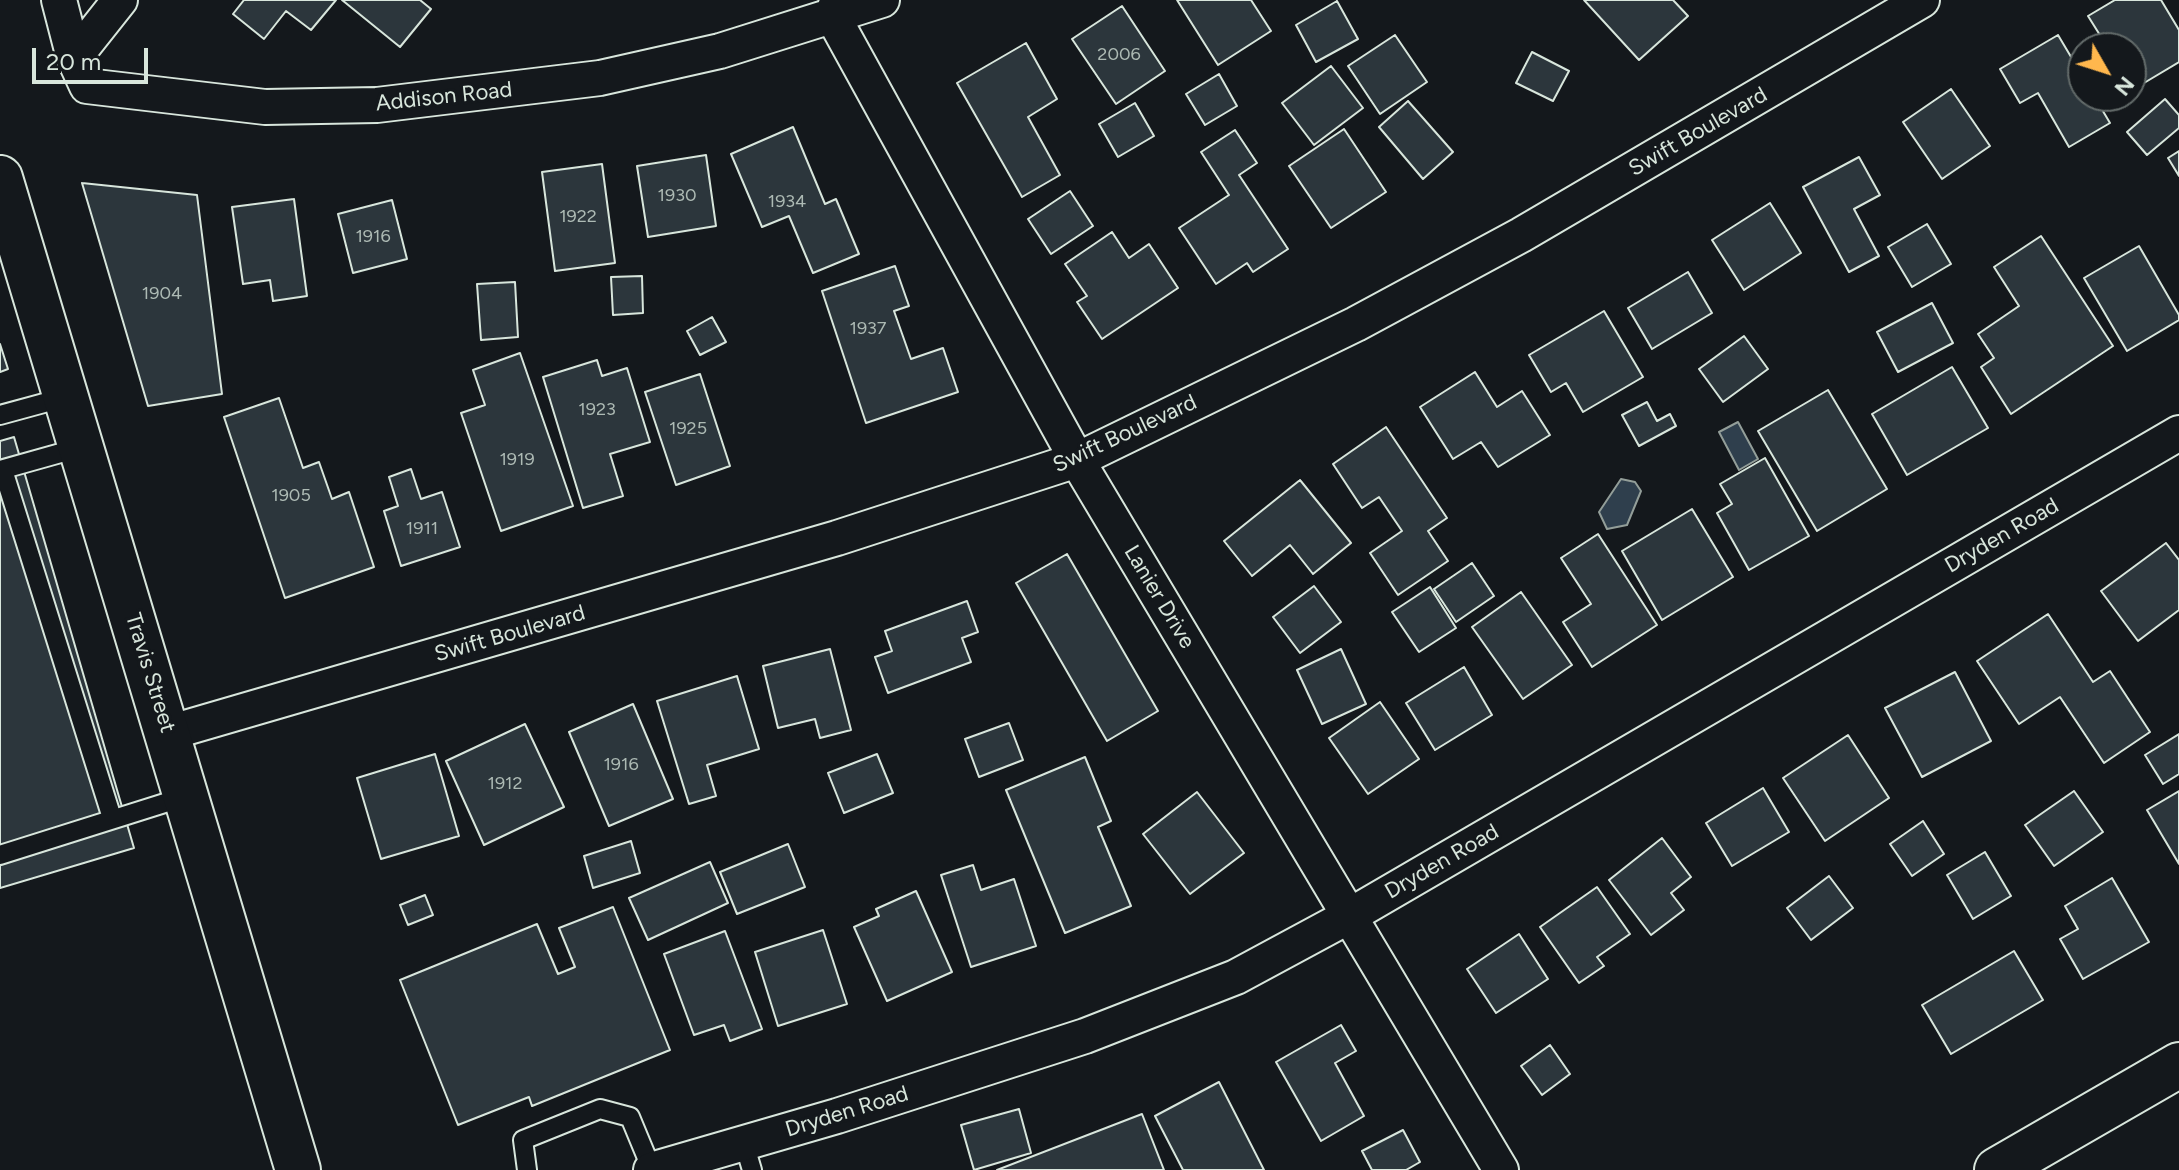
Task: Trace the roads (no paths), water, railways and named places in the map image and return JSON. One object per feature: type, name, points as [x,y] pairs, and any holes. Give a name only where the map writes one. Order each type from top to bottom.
[{"type":"street","name":"Addison Road","points":[[59,0],[74,58],[87,86],[265,107],[377,105],[600,78],[720,51],[835,8],[882,0]]},
{"type":"street","points":[[74,58],[120,0]]},
{"type":"street","name":"Swift Boulevard","points":[[168,733],[837,538],[1077,460],[1356,324],[1521,235],[1922,0]]},
{"type":"street","name":"Lanier Drive","points":[[835,8],[1077,460],[1501,1170]]},
{"type":"street","name":"Travis Street","points":[[0,178],[298,1170]]},
{"type":"street","name":"Dryden Road","points":[[651,1170],[748,1156],[837,1116],[1085,1036],[1236,977],[1351,915],[2179,433]]},
{"type":"street","points":[[1997,1170],[2179,1065]]},
{"type":"lane","points":[[0,415],[66,397]]},
{"type":"lane","points":[[82,447],[1,470],[112,818]]},
{"type":"lane","points":[[0,855],[187,796]]},
{"type":"lane","points":[[527,1170],[523,1140],[600,1109],[630,1117],[651,1170]]},
{"type":"water","points":[[1738,422],[1758,459],[1739,470],[1719,432]]},
{"type":"water","points":[[1621,479],[1635,482],[1641,491],[1627,525],[1607,529],[1599,512]]}]
